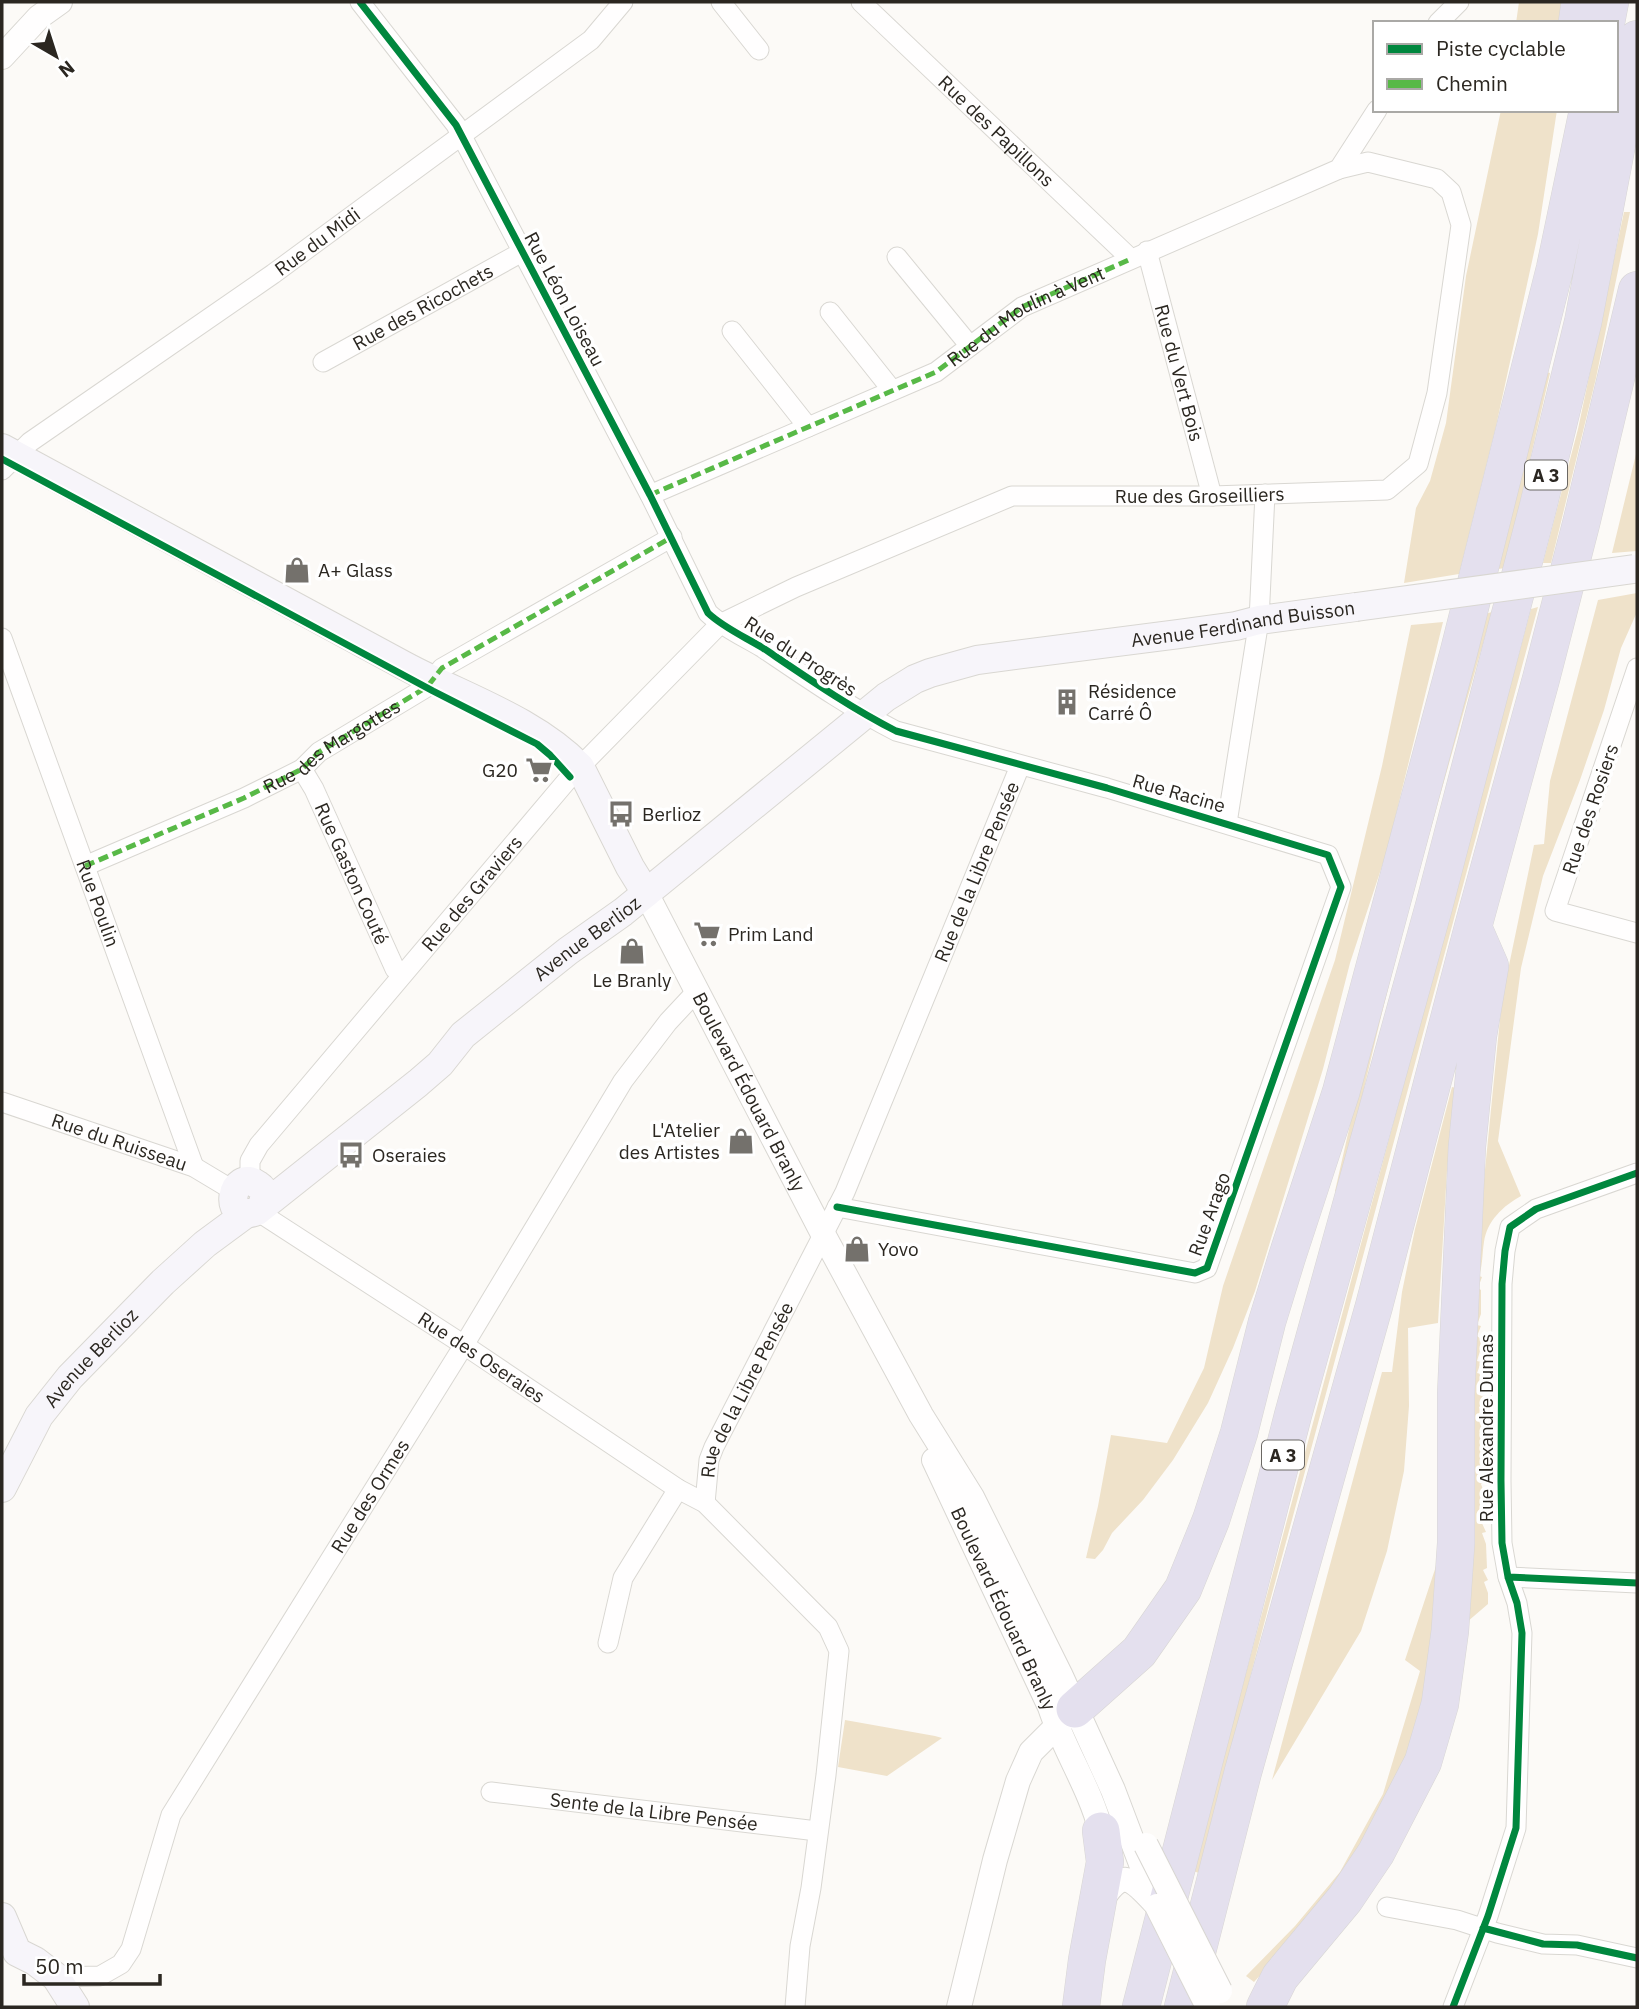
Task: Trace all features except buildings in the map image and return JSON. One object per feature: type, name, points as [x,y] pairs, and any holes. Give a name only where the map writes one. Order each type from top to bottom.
[{"type":"highway","points":[[1577,21],[1580,2]]},
{"type":"highway","points":[[1606,21],[1610,2]]},
{"type":"highway","name":"A 3","points":[[1141,2007],[1293,1415],[1434,906],[1538,507],[1583,321],[1637,38]]},
{"type":"highway","points":[[1555,268],[1554,194],[1565,112]]},
{"type":"highway","points":[[1066,1717],[1139,1652],[1183,1589],[1211,1520],[1239,1433],[1271,1309],[1341,1092],[1459,651],[1555,268],[1588,112]]},
{"type":"highway","name":"A 3","points":[[1183,2007],[1243,1772],[1374,1306],[1578,537],[1637,289]]},
{"type":"highway","points":[[1265,2007],[1280,1977],[1345,1899],[1376,1853],[1423,1762],[1440,1704],[1450,1631],[1456,1543],[1456,1394],[1467,1147],[1478,1036],[1490,966],[1473,926]]},
{"type":"highway","points":[[1293,1415],[1274,1391],[1300,1303],[1340,1114],[1341,1092]]},
{"type":"highway","points":[[1081,2007],[1105,1863],[1101,1831]]},
{"type":"main road","points":[[6,458],[517,721],[569,756],[579,766]]},
{"type":"main road","name":"Avenue Ferdinand Buisson","points":[[865,715],[886,697],[915,679],[977,660],[1039,654],[1259,620],[1636,569]]},
{"type":"main road","name":"Avenue Berlioz","points":[[2,1488],[39,1416],[70,1377],[163,1282],[205,1244],[224,1212],[314,1166],[440,1064],[463,1035],[568,951],[646,894],[865,715]]},
{"type":"main road","name":"Boulevard Édouard Branly","points":[[579,766],[646,894]]},
{"type":"main road","points":[[2,1917],[9,1950],[35,1961],[56,1977],[75,2007]]},
{"type":"street","points":[[2,57],[39,17],[60,2]]},
{"type":"street","name":"Rue Léon Loiseau","points":[[360,2],[456,125],[672,537],[708,614],[719,624]]},
{"type":"street","name":"Rue du Midi","points":[[6,458],[273,274],[461,136],[590,40],[623,2]]},
{"type":"street","points":[[720,2],[759,50]]},
{"type":"street","name":"Rue des Papillons","points":[[861,2],[1139,255]]},
{"type":"street","points":[[1440,21],[1459,2]]},
{"type":"street","points":[[1339,169],[1376,112]]},
{"type":"street","name":"Rue du Moulin à Vent","points":[[650,495],[936,372],[1023,307],[1339,169],[1368,162],[1437,178],[1451,192]]},
{"type":"street","name":"Rue des Groseilliers","points":[[719,624],[796,587],[1012,496],[1212,496],[1387,490],[1418,464],[1437,393],[1461,225],[1451,192]]},
{"type":"street","name":"Rue des Ricochets","points":[[323,362],[522,252]]},
{"type":"street","name":"Rue du Vert Bois","points":[[1139,255],[1212,496]]},
{"type":"street","points":[[897,257],[970,346]]},
{"type":"street","points":[[830,312],[892,390]]},
{"type":"street","points":[[732,331],[808,427]]},
{"type":"street","points":[[1227,823],[1259,620],[1265,494]]},
{"type":"street","name":"Rue des Margottes","points":[[85,866],[244,798],[302,769],[319,751],[427,687],[442,668],[672,537]]},
{"type":"street","name":"Rue du Progrès","points":[[719,624],[742,635],[865,715],[896,731],[1020,766]]},
{"type":"street","name":"Rue des Graviers","points":[[250,1199],[250,1161],[258,1144],[579,766],[719,624]]},
{"type":"street","name":"Rue Poulin","points":[[2,638],[6,662],[85,866],[194,1167]]},
{"type":"street","name":"Rue des Rosiers","points":[[1637,668],[1556,911],[1637,933]]},
{"type":"street","name":"Rue Racine","points":[[1020,766],[1107,788],[1328,855]]},
{"type":"street","name":"Rue de la Libre Pensée","points":[[794,2007],[800,1946],[811,1888],[826,1775],[839,1651],[828,1627],[705,1503],[709,1460],[850,1179],[1020,766]]},
{"type":"street","name":"Rue Gaston Couté","points":[[302,769],[314,789],[395,969],[402,974]]},
{"type":"street","name":"Rue Arago","points":[[837,1207],[1195,1273],[1207,1268],[1341,887],[1328,855]]},
{"type":"street","name":"Boulevard Édouard Branly","points":[[646,894],[822,1234],[921,1415],[972,1497],[1060,1674],[1066,1717]]},
{"type":"street","name":"Rue des Ormes","points":[[56,1977],[100,1976],[121,1964],[131,1949],[171,1815],[464,1345],[623,1081],[668,1022],[696,992]]},
{"type":"street","name":"Rue du Ruisseau","points":[[2,1102],[194,1167],[250,1199]]},
{"type":"street","name":"Rue Alexandre Dumas","points":[[1453,2007],[1516,1828],[1522,1633],[1517,1603],[1508,1577],[1503,1543],[1501,1468],[1504,1251],[1510,1227],[1536,1209],[1637,1173]]},
{"type":"street","name":"Rue des Oseraies","points":[[250,1199],[678,1489],[705,1503]]},
{"type":"street","points":[[608,1643],[623,1578],[678,1489]]},
{"type":"street","points":[[1508,1577],[1637,1583]]},
{"type":"street","points":[[1066,1717],[1112,1790],[1157,1906],[1218,2002]]},
{"type":"street","points":[[1066,1717],[1101,1831]]},
{"type":"street","points":[[959,2007],[995,1860],[1018,1781],[1031,1752],[1066,1717]]},
{"type":"street","name":"Sente de la Libre Pensée","points":[[491,1792],[817,1831]]},
{"type":"street","points":[[1096,1908],[1109,1888],[1117,1881],[1126,1879],[1141,1864]]},
{"type":"street","points":[[1141,1864],[1218,2002]]},
{"type":"street","points":[[1387,1907],[1457,1920],[1543,1944],[1577,1945],[1637,1958]]},
{"type":"shaded area","points":[[1519,2],[1567,2],[1565,21],[1516,21]]},
{"type":"shaded area","points":[[1501,112],[1557,112],[1538,234],[1496,426],[1459,574],[1404,583],[1416,508],[1430,481],[1446,423],[1466,276]]},
{"type":"shaded area","points":[[1624,212],[1630,212],[1596,378],[1551,563],[1543,563],[1578,429]]},
{"type":"shaded area","points":[[1546,372],[1550,373],[1505,568],[1498,569]]},
{"type":"shaded area","points":[[1637,450],[1637,551],[1612,553]]},
{"type":"shaded area","points":[[1637,593],[1637,612],[1621,648],[1604,710],[1543,876],[1521,968],[1498,1141],[1521,1196],[1502,1209],[1489,1227],[1484,1242],[1479,1276],[1482,1277],[1478,1288],[1481,1290],[1481,1314],[1477,1325],[1481,1326],[1477,1336],[1481,1339],[1477,1361],[1481,1362],[1477,1373],[1481,1374],[1479,1385],[1482,1388],[1479,1395],[1484,1397],[1479,1408],[1483,1410],[1484,1446],[1480,1457],[1484,1459],[1480,1470],[1484,1471],[1485,1483],[1481,1484],[1485,1495],[1481,1497],[1485,1507],[1485,1519],[1481,1521],[1486,1532],[1482,1533],[1486,1544],[1487,1568],[1483,1570],[1488,1580],[1484,1582],[1488,1604],[1460,1628],[1456,1665],[1416,1792],[1502,999],[1534,845],[1544,844],[1550,781],[1598,600]]},
{"type":"shaded area","points":[[1538,607],[1199,1873],[1193,1871],[1531,609]]},
{"type":"shaded area","points":[[1492,612],[1383,1007],[1339,1192],[1335,1191],[1359,1085],[1485,614]]},
{"type":"shaded area","points":[[1443,622],[1387,851],[1350,963],[1323,1069],[1255,1291],[1208,1403],[1173,1460],[1143,1500],[1112,1533],[1103,1550],[1095,1559],[1086,1558],[1111,1435],[1167,1443],[1204,1368],[1223,1286],[1335,960],[1382,766],[1411,625]]},
{"type":"shaded area","points":[[1452,1087],[1456,1088],[1447,1170],[1438,1323],[1408,1328],[1409,1406],[1404,1471],[1387,1551],[1361,1631],[1272,1780],[1382,1372],[1392,1372],[1402,1292],[1415,1229]]},
{"type":"shaded area","points":[[1443,1545],[1433,1661],[1413,1741],[1378,1824],[1331,1898],[1254,1982],[1246,1976],[1295,1926],[1340,1872],[1383,1794],[1420,1671],[1405,1660]]},
{"type":"shaded area","points":[[845,1720],[942,1738],[887,1776],[838,1767]]},
{"type":"marked path","points":[[650,495],[936,372],[1022,307],[1131,259]]},
{"type":"marked path","points":[[85,866],[244,798],[302,769],[319,752],[427,687],[442,668],[672,537]]},
{"type":"cycle path","points":[[360,2],[456,125],[650,495],[708,613],[845,702],[896,731],[1107,788],[1328,855],[1341,887],[1207,1268],[1195,1273],[837,1207]]},
{"type":"cycle path","points":[[2,459],[433,691],[537,744],[570,777]]},
{"type":"cycle path","points":[[1453,2007],[1488,1916],[1516,1828],[1522,1633],[1502,1543],[1501,1481],[1502,1284],[1510,1227],[1536,1209],[1637,1173]]},
{"type":"cycle path","points":[[1508,1577],[1637,1583]]},
{"type":"cycle path","points":[[1483,1928],[1543,1944],[1577,1945],[1637,1958]]},
{"type":"place","name":"A+ Glass","points":[[297,570]]},
{"type":"place","name":"Résidence Carré Ô","points":[[1067,702]]},
{"type":"place","name":"G20","points":[[539,770]]},
{"type":"place","name":"Berlioz","points":[[621,814]]},
{"type":"place","name":"Prim Land","points":[[707,934]]},
{"type":"place","name":"Le Branly","points":[[632,951]]},
{"type":"place","name":"L'Atelier des Artistes","points":[[741,1141]]},
{"type":"place","name":"Oseraies","points":[[351,1155]]},
{"type":"place","name":"Yovo","points":[[857,1249]]}]
